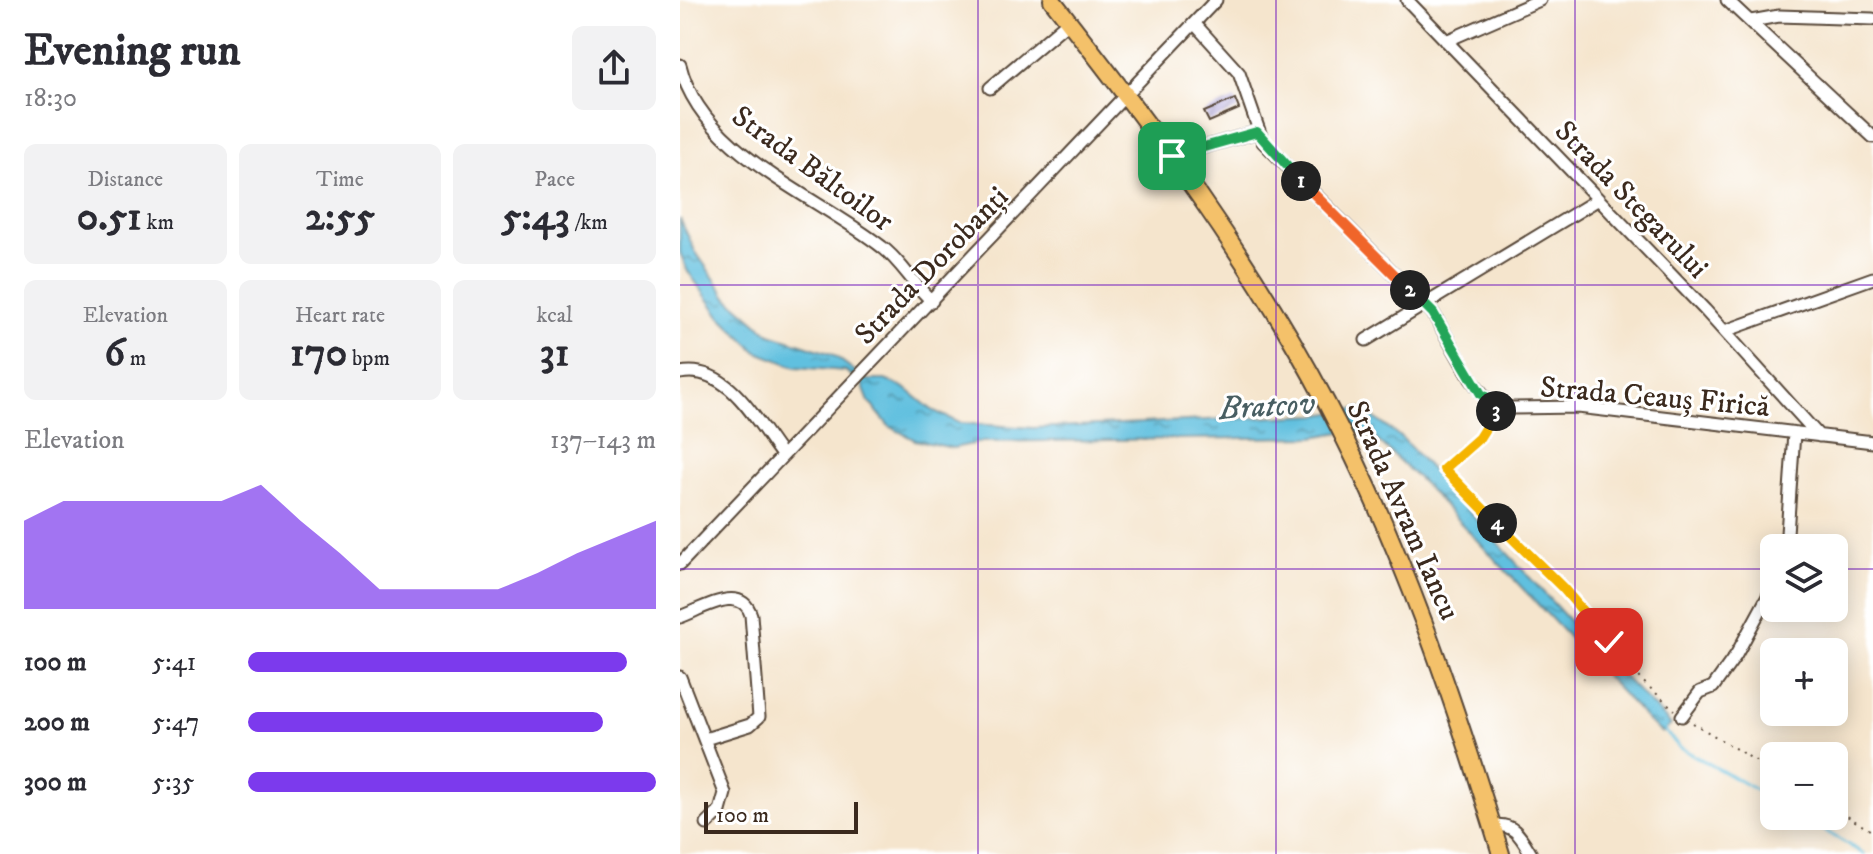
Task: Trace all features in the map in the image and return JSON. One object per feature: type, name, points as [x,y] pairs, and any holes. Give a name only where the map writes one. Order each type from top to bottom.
[{"type":"highway","name":"Strada Avram Iancu","points":[[1052,0],[1172,156],[1242,259],[1326,402],[1420,611],[1501,854]]},
{"type":"street","name":"Strada Dorobanți","points":[[680,564],[1216,0]]},
{"type":"street","name":"Strada Stegarului","points":[[1407,0],[1725,331],[1819,436]]},
{"type":"street","points":[[1446,41],[1540,0]]},
{"type":"street","points":[[1727,0],[1873,137]]},
{"type":"street","points":[[1751,21],[1779,16],[1873,19]]},
{"type":"street","points":[[990,88],[1069,21]]},
{"type":"street","name":"Strada Ceauș Firică","points":[[1194,23],[1239,73],[1257,132],[1329,210],[1426,305],[1445,330],[1481,394],[1499,406],[1578,407],[1873,442]]},
{"type":"street","name":"Strada Băltoilor","points":[[680,65],[693,100],[720,135],[883,247],[932,301]]},
{"type":"street","points":[[1172,156],[1257,132]]},
{"type":"street","points":[[1366,340],[1597,200]]},
{"type":"street","points":[[1725,331],[1873,278]]},
{"type":"street","points":[[680,373],[707,372],[724,382],[782,455]]},
{"type":"street","points":[[1787,534],[1794,433]]},
{"type":"street","points":[[680,617],[722,600],[740,599],[748,604],[751,615],[759,717],[750,725],[705,739]]},
{"type":"street","points":[[1682,716],[1700,692],[1713,687],[1736,655],[1760,611]]},
{"type":"street","points":[[680,677],[725,793],[720,811],[707,824]]},
{"type":"street","points":[[1492,826],[1502,824],[1513,829],[1531,854]]},
{"type":"path","points":[[1499,406],[1479,438],[1444,469],[1563,588],[1640,679],[1682,716],[1760,763]]},
{"type":"path","points":[[1848,817],[1873,832]]},
{"type":"water","points":[[680,219],[695,251],[727,297],[770,334],[832,354],[867,380],[885,380],[905,388],[932,410],[959,423],[1033,428],[1318,415],[1361,408],[1403,439],[1575,627],[1671,725],[1662,733],[1652,725],[1419,479],[1376,439],[1352,430],[1313,437],[982,442],[953,448],[915,440],[889,426],[869,402],[862,384],[845,371],[796,367],[757,352],[721,317],[687,270],[680,252]]},
{"type":"building","points":[[1235,99],[1239,109],[1209,122],[1204,112]]},
{"type":"waterway","name":"Bratcov","points":[[1664,730],[1679,747],[1760,792]]},
{"type":"waterway","name":"Bratcov","points":[[1824,830],[1864,854]]},
{"type":"route","points":[[1172,156],[1257,132],[1329,210],[1433,313],[1481,394],[1499,406],[1479,438],[1444,469],[1451,480],[1563,588],[1609,642]]}]
